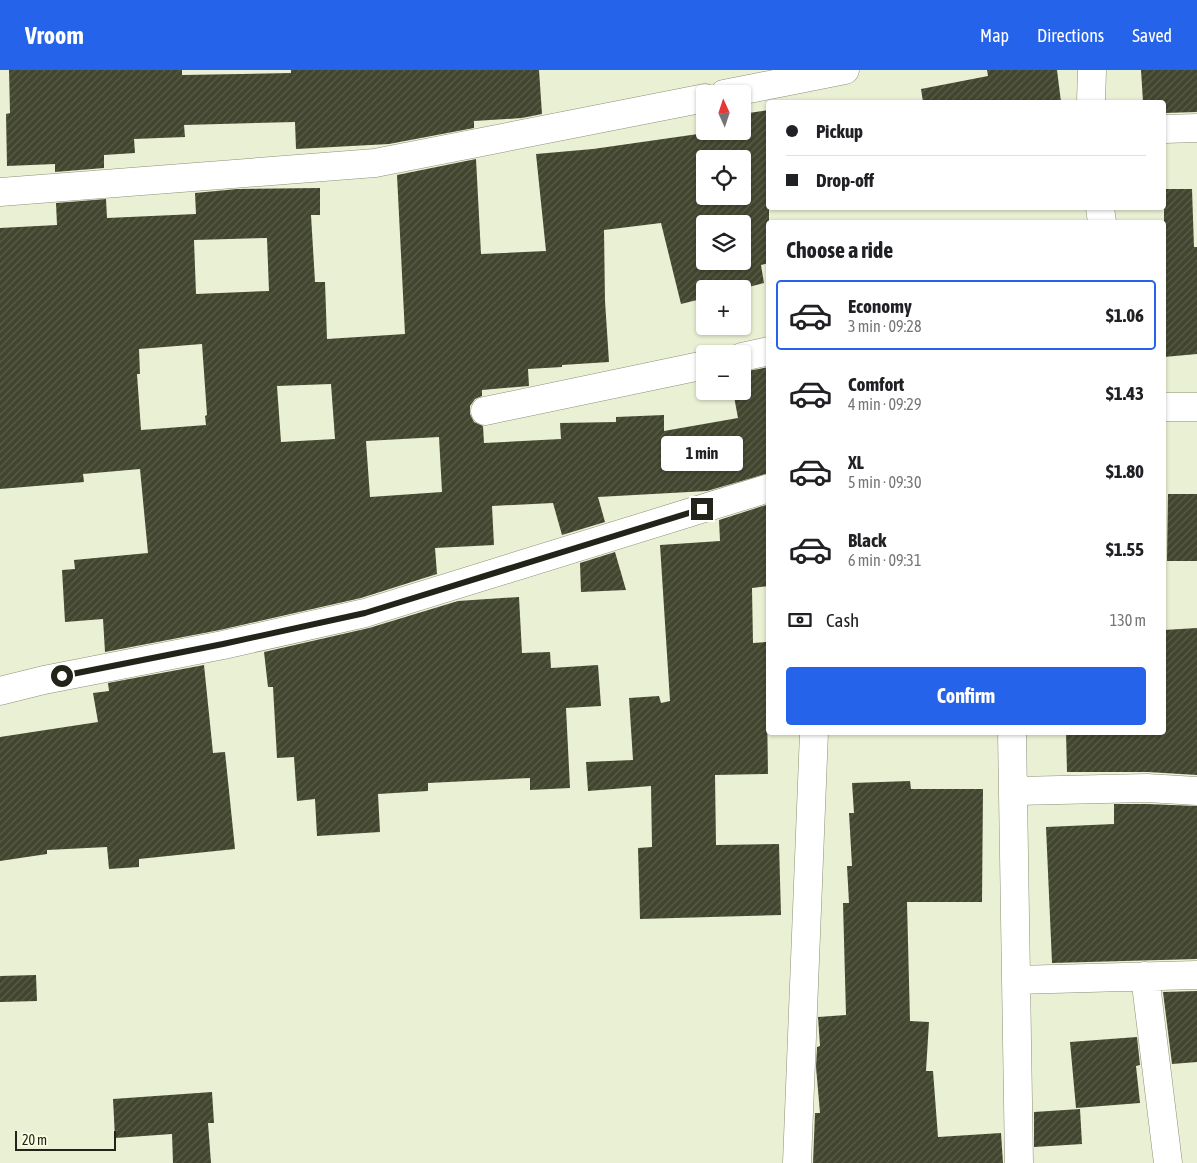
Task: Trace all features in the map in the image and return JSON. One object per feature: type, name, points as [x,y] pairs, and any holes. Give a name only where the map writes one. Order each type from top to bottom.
[{"type":"street","points":[[751,89],[845,70]]},
{"type":"street","points":[[1092,70],[1092,100]]},
{"type":"street","points":[[0,192],[375,163],[696,100]]},
{"type":"street","points":[[1166,129],[1197,128]]},
{"type":"street","points":[[751,355],[766,352]]},
{"type":"street","points":[[485,411],[696,366]]},
{"type":"street","points":[[1166,407],[1197,407]]},
{"type":"street","points":[[0,691],[44,680],[365,613],[766,489]]},
{"type":"street","points":[[797,1163],[814,735]]},
{"type":"street","points":[[1012,735],[1020,1163]]},
{"type":"street","points":[[1013,791],[1148,788],[1197,791]]},
{"type":"street","points":[[1016,980],[1197,975]]},
{"type":"street","points":[[1145,976],[1168,1163]]},
{"type":"building","points":[[9,70],[182,70],[182,75],[291,73],[291,70],[539,70],[542,114],[522,118],[474,121],[474,128],[389,144],[296,149],[295,122],[184,125],[185,137],[134,139],[135,153],[104,155],[104,168],[55,172],[55,164],[7,166],[6,114],[10,113]]},
{"type":"building","points":[[987,70],[1057,70],[1061,100],[923,100],[921,89],[988,76]]},
{"type":"building","points":[[1141,70],[1197,70],[1197,112],[1166,113],[1166,100],[1143,100]]},
{"type":"building","points":[[766,110],[766,210],[769,210],[769,220],[766,220],[766,264],[761,265],[764,283],[751,286],[751,280],[696,280],[696,300],[681,304],[661,223],[604,230],[605,301],[609,362],[528,369],[529,386],[482,390],[482,396],[475,399],[470,406],[470,414],[474,422],[483,426],[484,443],[561,439],[560,423],[616,422],[616,417],[664,415],[664,431],[738,418],[735,400],[751,400],[751,370],[766,368],[766,474],[707,491],[598,497],[605,522],[562,535],[553,503],[492,506],[494,545],[435,548],[437,574],[361,598],[220,630],[105,652],[103,619],[65,622],[62,570],[75,569],[74,560],[148,553],[140,469],[83,474],[84,482],[0,489],[0,228],[57,225],[56,203],[106,199],[107,218],[196,214],[195,193],[237,189],[320,188],[320,215],[311,215],[315,282],[325,282],[327,339],[405,334],[397,175],[476,159],[481,254],[546,251],[536,154],[593,149],[696,134],[696,140],[751,140],[751,113]],"holes":[[[267,238],[269,291],[196,294],[194,240]],[[202,344],[207,415],[205,416],[206,425],[141,430],[137,374],[140,374],[139,349]],[[331,384],[335,439],[281,442],[277,386]],[[439,437],[442,492],[370,497],[366,441]]]},
{"type":"building","points":[[1166,189],[1192,189],[1194,247],[1197,247],[1197,354],[1166,357],[1166,220],[1164,220]]},
{"type":"building","points":[[1168,494],[1197,494],[1197,561],[1167,561]]},
{"type":"building","points":[[766,505],[766,586],[752,588],[753,643],[766,642],[768,774],[715,775],[716,845],[779,844],[781,915],[640,919],[638,848],[652,847],[651,786],[588,791],[586,762],[633,760],[629,698],[659,696],[661,703],[670,701],[660,545],[720,541],[719,520]]},
{"type":"building","points":[[615,552],[626,590],[581,592],[580,563]]},
{"type":"building","points":[[519,597],[522,653],[550,652],[551,668],[598,665],[601,706],[566,708],[570,788],[530,790],[530,778],[428,783],[428,791],[378,794],[380,832],[317,836],[315,799],[297,801],[294,757],[277,758],[273,687],[268,687],[264,652],[369,628],[458,601]]},
{"type":"building","points":[[1197,628],[1197,775],[1148,772],[1067,772],[1066,735],[1166,735],[1166,630]]},
{"type":"building","points":[[204,665],[213,753],[225,752],[235,849],[139,859],[139,867],[109,869],[107,847],[47,850],[47,854],[0,861],[0,737],[98,722],[93,693],[109,691],[108,683]]},
{"type":"building","points":[[910,781],[911,789],[983,789],[982,902],[907,902],[910,1021],[929,1022],[926,1071],[933,1071],[938,1137],[1001,1133],[1003,1163],[813,1163],[815,1113],[820,1113],[816,1067],[817,1047],[820,1046],[818,1017],[846,1015],[843,903],[849,903],[847,866],[852,866],[849,813],[854,813],[852,783]]},
{"type":"building","points":[[1114,804],[1197,806],[1197,959],[1052,963],[1046,827],[1114,824]]},
{"type":"building","points":[[36,975],[37,1001],[0,1002],[0,976]]},
{"type":"building","points":[[1197,991],[1197,1062],[1172,1064],[1163,992]]},
{"type":"building","points":[[1137,1037],[1140,1065],[1136,1066],[1140,1103],[1076,1108],[1070,1042]]},
{"type":"building","points":[[212,1092],[214,1123],[208,1123],[211,1163],[173,1163],[172,1134],[115,1138],[113,1099]]},
{"type":"building","points":[[1080,1109],[1082,1144],[1034,1147],[1034,1112]]},
{"type":"route","points":[[62,676],[365,613],[702,509]]}]
